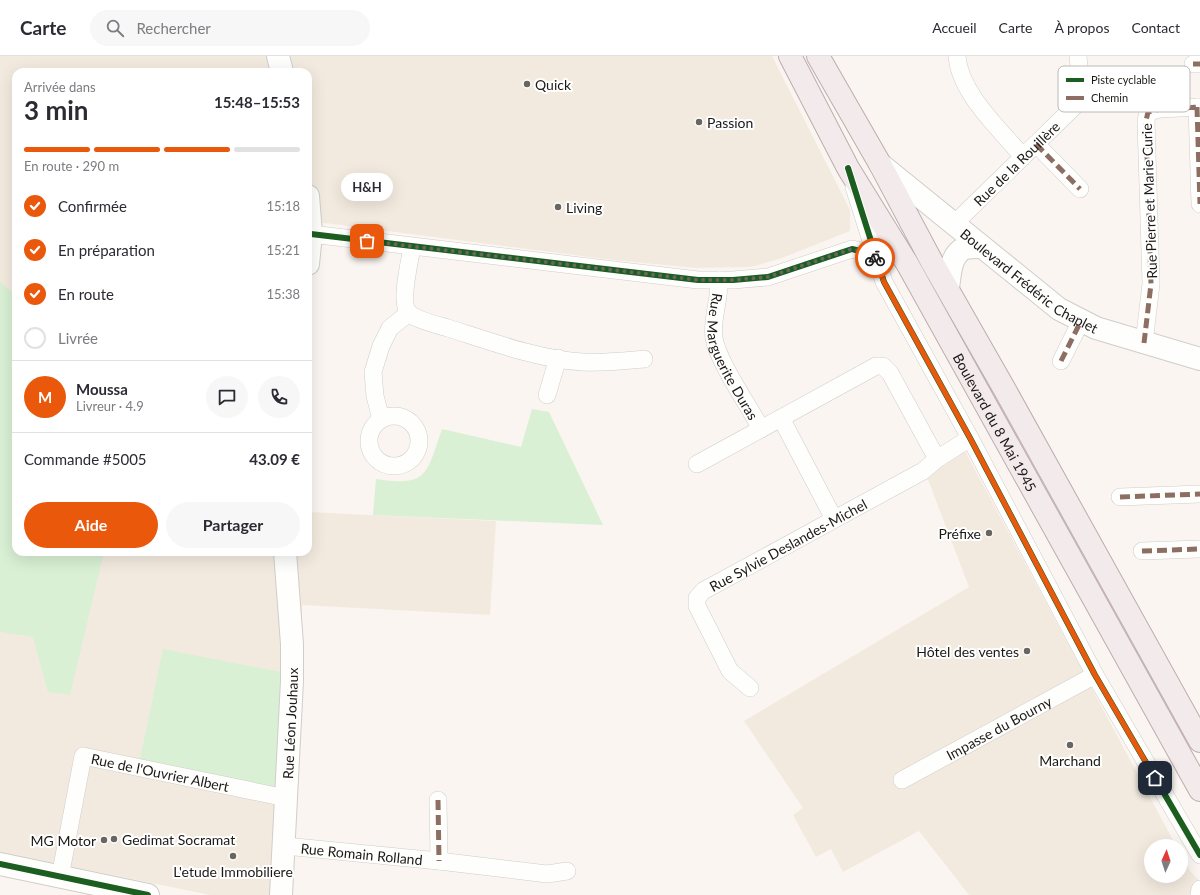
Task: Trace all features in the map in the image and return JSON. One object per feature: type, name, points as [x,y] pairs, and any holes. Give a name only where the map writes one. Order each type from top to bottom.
[{"type":"main road","name":"Boulevard du 8 Mai 1945","points":[[790,56],[848,168],[908,265],[1200,790]]},
{"type":"main road","name":"Boulevard du 8 Mai 1945","points":[[818,56],[880,164],[932,262],[948,288],[1200,741]]},
{"type":"street","points":[[278,56],[281,68]]},
{"type":"street","points":[[957,56],[958,63],[971,96],[1023,157]]},
{"type":"street","name":"Rue de la Rouillère","points":[[1078,56],[1079,66]]},
{"type":"street","points":[[1199,107],[1200,204]]},
{"type":"street","name":"Rue de la Rouillère","points":[[954,224],[1069,112]]},
{"type":"street","name":"Rue Pierre et Marie Curie","points":[[1144,343],[1151,284],[1146,121],[1148,112]]},
{"type":"street","points":[[1036,144],[1080,189]]},
{"type":"street","name":"Boulevard Frédéric Chaplet","points":[[880,164],[1059,309],[1096,328],[1200,359]]},
{"type":"street","points":[[848,168],[884,282],[909,330],[970,438],[1095,675],[1200,855]]},
{"type":"street","points":[[834,254],[857,235],[864,222]]},
{"type":"street","points":[[312,234],[698,280],[768,277],[852,249],[875,255]]},
{"type":"street","points":[[412,247],[404,303],[409,313],[427,321],[501,345],[558,358],[582,362],[605,362],[644,358]]},
{"type":"street","points":[[948,288],[951,266],[957,254],[965,248],[981,247]]},
{"type":"street","name":"Rue Marguerite Duras","points":[[719,280],[720,292],[714,326],[714,339],[721,357],[761,429]]},
{"type":"street","points":[[381,419],[374,396],[373,372],[381,346],[390,328],[409,313]]},
{"type":"street","points":[[1062,361],[1081,321]]},
{"type":"street","points":[[547,395],[558,358]]},
{"type":"street","name":"Rue Marguerite Duras","points":[[697,464],[876,366],[883,366],[890,373],[937,459]]},
{"type":"street","points":[[781,418],[834,519]]},
{"type":"street","name":"Rue Sylvie Deslandes-Michel","points":[[750,688],[730,671],[697,606],[697,598],[703,591],[923,471],[937,459],[970,438]]},
{"type":"street","points":[[1120,497],[1200,494]]},
{"type":"street","points":[[1142,551],[1200,549]]},
{"type":"street","name":"Rue Léon Jouhaux","points":[[281,895],[285,846],[292,644],[285,556]]},
{"type":"street","name":"Impasse du Bourny","points":[[902,780],[1095,675]]},
{"type":"street","name":"Rue de l'Ouvrier Albert","points":[[60,877],[83,756],[286,798]]},
{"type":"street","name":"Rue Romain Rolland","points":[[438,800],[439,861]]},
{"type":"street","name":"Rue Romain Rolland","points":[[285,846],[439,861],[548,874],[567,871]]},
{"type":"street","points":[[0,864],[148,895]]},
{"type":"street","points":[[1199,895],[1200,889]]},
{"type":"shaded area","points":[[0,56],[772,56],[850,210],[850,231],[782,258],[751,267],[696,268],[613,260],[312,222],[312,68],[12,68],[12,556],[312,556],[312,512],[496,521],[490,615],[302,605],[299,752],[271,895],[210,895],[0,852]]},
{"type":"shaded area","points":[[965,451],[1172,839],[1144,839],[1144,883],[1188,883],[1188,867],[1200,881],[1200,895],[969,895],[919,831],[843,872],[831,849],[816,857],[793,815],[803,808],[744,721],[969,587],[927,477]]},
{"type":"green space","points":[[0,282],[12,292],[12,556],[103,556],[70,695],[48,692],[33,637],[0,632]]},
{"type":"green space","points":[[532,409],[549,412],[603,525],[373,515],[376,479],[406,481],[416,479],[423,474],[428,467],[442,429],[521,447]]},
{"type":"green space","points":[[163,649],[281,672],[276,788],[140,759]]},
{"type":"marked path","points":[[1193,64],[1200,64]]},
{"type":"marked path","points":[[1197,107],[1200,204]]},
{"type":"marked path","points":[[1190,108],[1200,107]]},
{"type":"marked path","points":[[1144,343],[1151,284],[1146,121],[1148,112]]},
{"type":"marked path","points":[[1036,144],[1080,189]]},
{"type":"marked path","points":[[1061,361],[1081,321]]},
{"type":"marked path","points":[[1120,497],[1200,494]]},
{"type":"marked path","points":[[1142,551],[1200,549]]},
{"type":"marked path","points":[[438,800],[439,861]]},
{"type":"cycle path","points":[[848,168],[884,282],[970,438],[1095,675],[1200,855]]},
{"type":"cycle path","points":[[312,234],[698,280],[733,280],[768,277],[852,249],[875,255]]},
{"type":"cycle path","points":[[0,864],[148,895]]},
{"type":"way so far","points":[[367,241],[698,280],[733,280],[768,277],[852,249],[861,250],[875,255],[875,258]]},
{"type":"place","name":"Quick","points":[[527,84]]},
{"type":"place","name":"Passion","points":[[699,122]]},
{"type":"place","name":"Living","points":[[558,207]]},
{"type":"place","name":"H&H","points":[[367,241]]},
{"type":"place","name":"Préfixe","points":[[989,533]]},
{"type":"place","name":"Hôtel des ventes","points":[[1027,651]]},
{"type":"place","name":"Marchand","points":[[1070,745]]},
{"type":"place","name":"Gedimat Socramat","points":[[114,839]]},
{"type":"place","name":"MG Motor","points":[[104,840]]},
{"type":"place","name":"L'etude Immobiliere","points":[[233,856]]},
{"type":"route","points":[[875,258],[884,282],[909,330],[970,438],[1095,675],[1155,778]]}]
